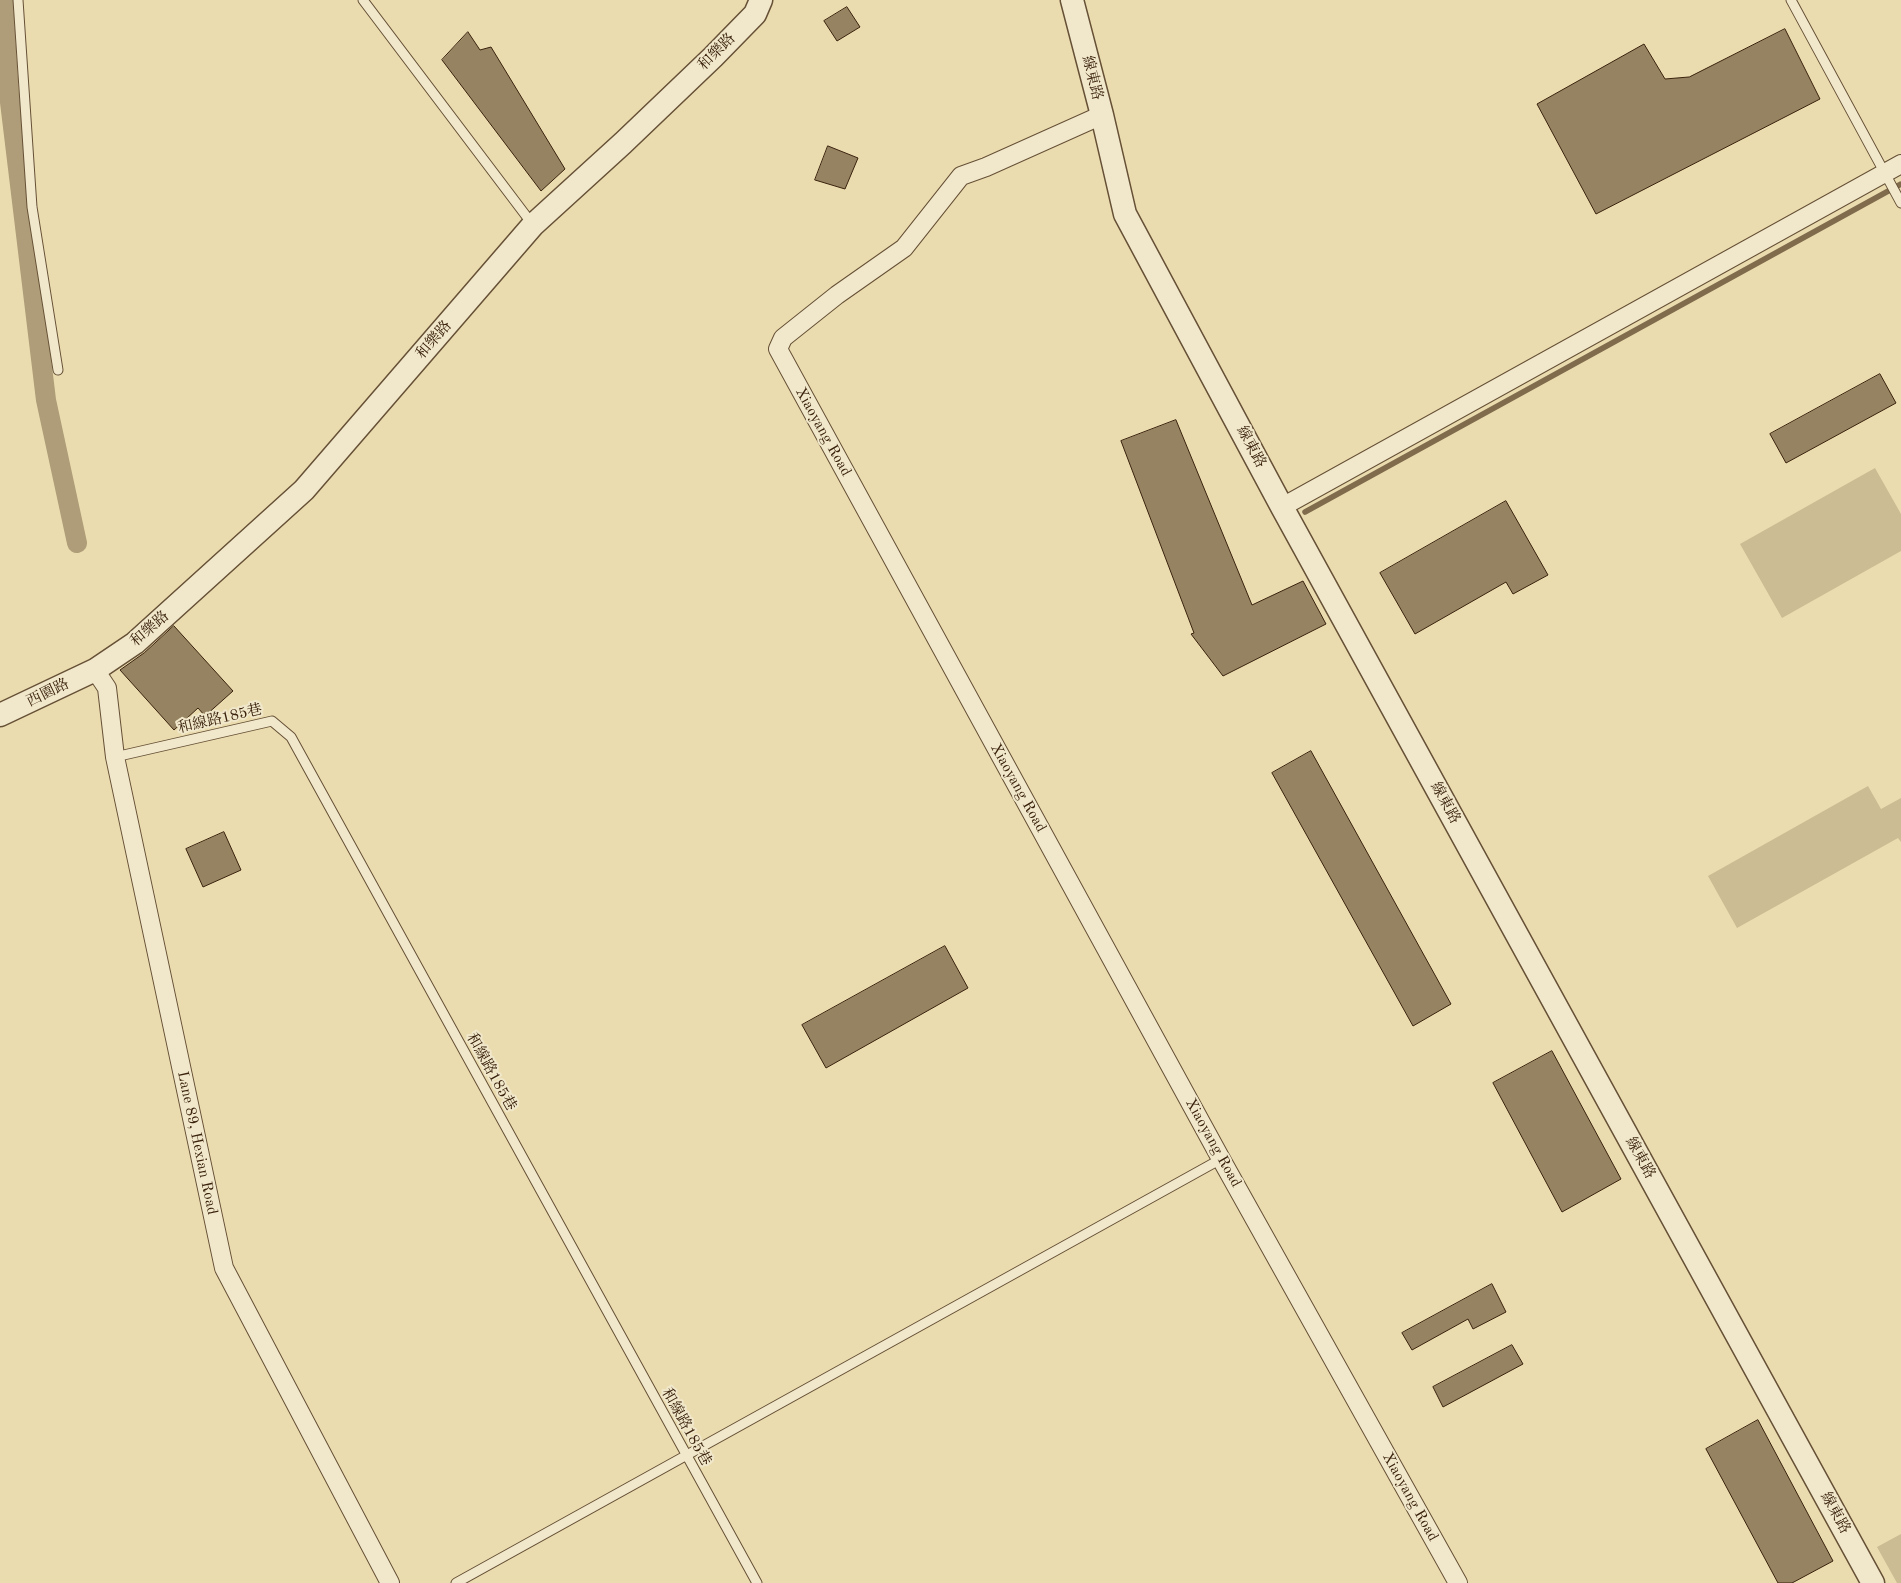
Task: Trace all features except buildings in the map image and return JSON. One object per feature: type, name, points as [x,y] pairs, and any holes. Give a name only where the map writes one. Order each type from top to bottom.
[{"type":"street","name":"和樂路","points":[[95,670],[135,643],[304,490],[533,225],[713,57],[755,14],[761,0]]},
{"type":"street","name":"線東路","points":[[1072,0],[1125,214],[1282,507],[1873,1583]]},
{"type":"street","name":"Xiaoyang Road","points":[[1102,115],[986,167],[961,176],[904,248],[837,295],[783,338],[778,350],[1458,1583]]},
{"type":"street","points":[[1282,507],[1901,164]]},
{"type":"street","name":"西園路","points":[[0,715],[95,670]]},
{"type":"street","name":"Lane 89, Hexian Road","points":[[95,670],[106,688],[115,757],[224,1268],[390,1583]]},
{"type":"lane","points":[[18,0],[32,207],[58,370]]},
{"type":"lane","points":[[362,0],[533,225]]},
{"type":"lane","points":[[1791,0],[1901,203]]},
{"type":"lane","name":"和線路185巷","points":[[115,757],[272,721],[291,738],[757,1583]]},
{"type":"lane","points":[[456,1583],[685,1454],[1222,1158]]},
{"type":"shaded area","points":[[1875,468],[1901,514],[1901,551],[1782,618],[1740,544]]},
{"type":"shaded area","points":[[1868,786],[1881,809],[1901,798],[1901,842],[1898,838],[1737,928],[1708,876]]},
{"type":"shaded area","points":[[1901,1534],[1901,1583],[1897,1583],[1877,1547]]},
{"type":"waterway","points":[[3,0],[9,94],[46,400],[77,543]]},
{"type":"waterway","points":[[1305,512],[1901,184]]}]
